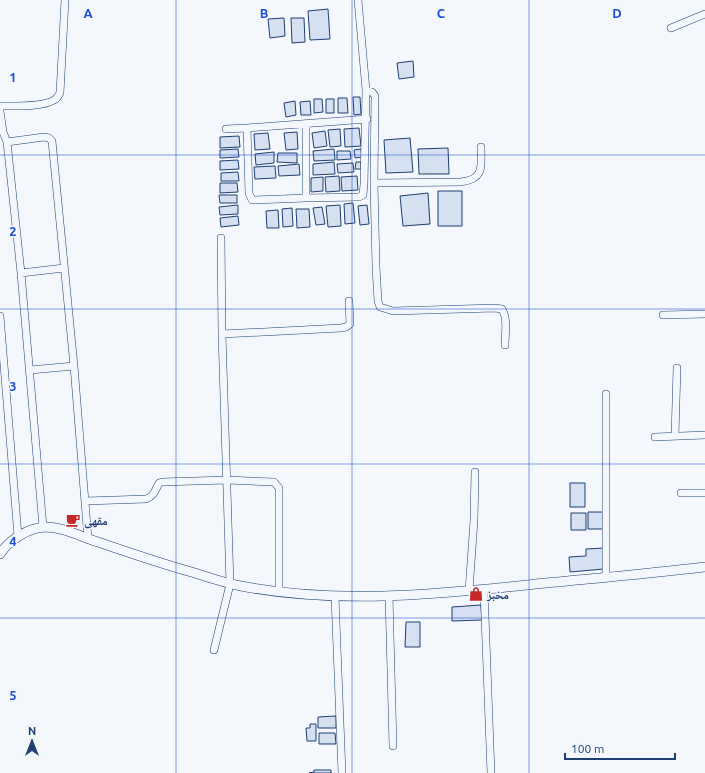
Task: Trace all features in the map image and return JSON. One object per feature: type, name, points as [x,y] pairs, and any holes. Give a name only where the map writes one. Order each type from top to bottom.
[{"type":"main road","points":[[0,554],[3,549],[18,536],[43,527],[61,529],[230,584],[335,597],[389,596],[484,590],[705,567]]},
{"type":"street","points":[[0,106],[26,106],[50,103],[56,100],[60,93],[64,0]]},
{"type":"street","points":[[247,128],[249,193],[252,200],[358,198],[362,195],[364,192],[367,119],[358,0]]},
{"type":"street","points":[[671,28],[705,14]]},
{"type":"street","points":[[366,90],[372,92],[375,96],[374,184],[378,302],[380,307],[393,311],[502,309],[505,320],[505,345]]},
{"type":"street","points":[[0,111],[3,132],[7,142],[21,272],[43,527]]},
{"type":"street","points":[[226,129],[367,119]]},
{"type":"street","points":[[306,124],[306,198]]},
{"type":"street","points":[[7,142],[44,137],[49,138],[52,141],[74,366],[88,539]]},
{"type":"street","points":[[374,184],[471,181],[477,177],[481,170],[481,147]]},
{"type":"street","points":[[214,650],[230,584],[222,334],[221,238]]},
{"type":"street","points":[[21,272],[64,268]]},
{"type":"street","points":[[222,334],[346,327],[350,324],[349,301]]},
{"type":"street","points":[[663,315],[705,314]]},
{"type":"street","points":[[0,316],[18,536]]},
{"type":"street","points":[[30,370],[74,366]]},
{"type":"street","points":[[675,436],[677,368]]},
{"type":"street","points":[[606,394],[606,577]]},
{"type":"street","points":[[655,437],[705,435]]},
{"type":"street","points":[[469,591],[474,520],[475,472]]},
{"type":"street","points":[[85,501],[146,499],[151,497],[156,491],[159,483],[162,482],[227,480],[274,482],[279,488],[279,591]]},
{"type":"street","points":[[681,493],[705,493]]},
{"type":"street","points":[[484,590],[491,773]]},
{"type":"street","points":[[389,596],[393,746]]},
{"type":"street","points":[[335,597],[342,773]]},
{"type":"building","points":[[328,9],[330,39],[310,40],[308,11]]},
{"type":"building","points":[[284,18],[285,36],[270,38],[268,19]]},
{"type":"building","points":[[291,18],[304,18],[305,42],[292,43]]},
{"type":"building","points":[[413,61],[414,77],[399,79],[397,63]]},
{"type":"building","points":[[353,97],[360,97],[361,114],[354,115]]},
{"type":"building","points":[[338,98],[347,98],[348,113],[338,113]]},
{"type":"building","points":[[314,99],[322,99],[323,112],[314,113]]},
{"type":"building","points":[[326,99],[334,99],[334,113],[326,113]]},
{"type":"building","points":[[295,101],[296,115],[286,117],[284,103]]},
{"type":"building","points":[[310,101],[311,115],[301,115],[300,102]]},
{"type":"building","points":[[359,128],[361,146],[345,147],[344,129]]},
{"type":"building","points":[[340,129],[341,146],[330,147],[328,130]]},
{"type":"building","points":[[325,131],[327,146],[314,148],[312,133]]},
{"type":"building","points":[[297,132],[298,149],[286,150],[284,133]]},
{"type":"building","points":[[268,133],[270,149],[255,150],[254,134]]},
{"type":"building","points":[[239,136],[240,147],[220,148],[220,137]]},
{"type":"building","points":[[410,138],[413,172],[386,173],[384,140]]},
{"type":"building","points":[[448,148],[449,174],[419,174],[418,149]]},
{"type":"building","points":[[238,149],[239,157],[220,158],[220,150]]},
{"type":"building","points":[[334,149],[335,160],[314,161],[313,151]]},
{"type":"building","points":[[361,149],[362,157],[355,158],[354,150]]},
{"type":"building","points":[[337,151],[350,151],[351,159],[337,160]]},
{"type":"building","points":[[274,152],[274,163],[256,165],[255,154]]},
{"type":"building","points":[[278,153],[297,153],[297,163],[277,162]]},
{"type":"building","points":[[238,160],[239,169],[220,170],[220,161]]},
{"type":"building","points":[[334,162],[335,174],[313,175],[313,164]]},
{"type":"building","points":[[356,162],[361,162],[361,169],[355,169]]},
{"type":"building","points":[[353,163],[354,172],[338,173],[337,164]]},
{"type":"building","points":[[299,164],[300,175],[279,176],[278,166]]},
{"type":"building","points":[[275,166],[276,178],[255,179],[254,167]]},
{"type":"building","points":[[238,172],[239,181],[221,181],[221,173]]},
{"type":"building","points":[[339,176],[340,191],[326,192],[325,177]]},
{"type":"building","points":[[357,176],[358,190],[342,191],[341,177]]},
{"type":"building","points":[[323,177],[323,191],[311,192],[311,178]]},
{"type":"building","points":[[220,183],[237,183],[238,192],[220,193]]},
{"type":"building","points":[[438,191],[462,191],[462,226],[438,226]]},
{"type":"building","points":[[428,193],[430,224],[403,226],[400,196]]},
{"type":"building","points":[[219,195],[237,195],[237,203],[220,203]]},
{"type":"building","points":[[353,203],[355,223],[345,224],[344,204]]},
{"type":"building","points":[[238,205],[238,214],[220,215],[219,207]]},
{"type":"building","points":[[340,205],[341,226],[328,227],[326,206]]},
{"type":"building","points":[[367,205],[369,224],[360,225],[358,206]]},
{"type":"building","points":[[322,207],[325,224],[316,225],[313,208]]},
{"type":"building","points":[[292,208],[293,226],[283,227],[282,209]]},
{"type":"building","points":[[296,209],[309,209],[310,227],[297,228]]},
{"type":"building","points":[[278,210],[279,228],[267,228],[266,211]]},
{"type":"building","points":[[238,216],[239,225],[221,227],[220,218]]},
{"type":"building","points":[[570,483],[585,483],[585,507],[570,507]]},
{"type":"building","points":[[588,512],[603,512],[604,529],[588,529]]},
{"type":"building","points":[[571,513],[586,513],[586,530],[571,530]]},
{"type":"building","points":[[604,548],[604,569],[570,572],[569,557],[586,556],[586,549]]},
{"type":"building","points":[[481,605],[482,620],[452,621],[452,607]]},
{"type":"building","points":[[406,622],[420,622],[420,647],[405,647]]},
{"type":"building","points":[[336,716],[336,728],[318,728],[318,717]]},
{"type":"building","points":[[310,724],[316,724],[316,741],[307,741],[306,728],[310,728]]},
{"type":"building","points":[[319,733],[335,733],[336,744],[319,744]]},
{"type":"building","points":[[314,770],[331,770],[331,773],[309,773],[314,772]]},
{"type":"place","name":"مقهى","points":[[73,520]]},
{"type":"place","name":"مخبز","points":[[476,594]]}]
